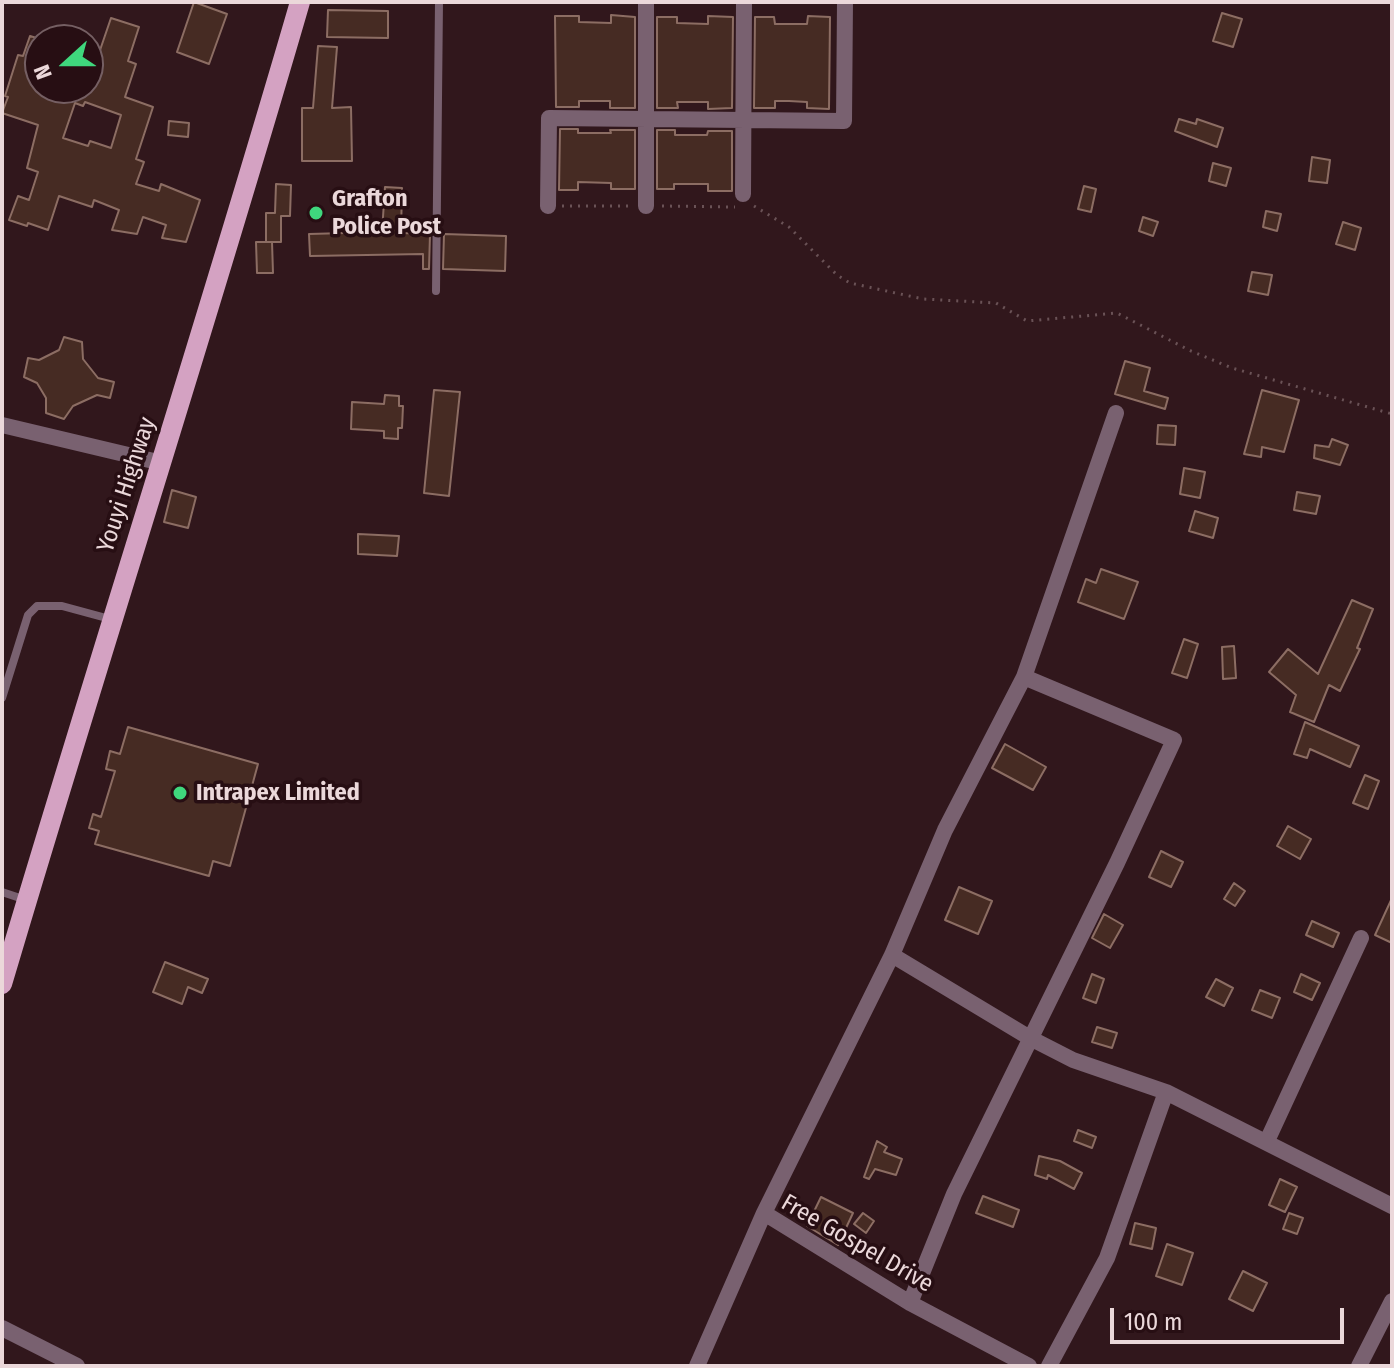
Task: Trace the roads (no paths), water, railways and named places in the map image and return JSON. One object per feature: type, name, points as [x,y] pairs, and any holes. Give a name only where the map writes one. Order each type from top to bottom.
[{"type":"main road","name":"Youyi Highway","points":[[2,984],[229,247],[300,2]]},
{"type":"street","points":[[646,2],[646,206]]},
{"type":"street","points":[[743,194],[744,2]]},
{"type":"street","points":[[548,206],[549,118],[844,121],[845,2]]},
{"type":"street","points":[[764,1213],[892,955],[945,830],[1024,677],[1116,413]]},
{"type":"street","points":[[2,425],[162,463]]},
{"type":"street","points":[[910,1303],[954,1194],[1174,740],[1024,677]]},
{"type":"street","points":[[1267,1141],[1361,938]]},
{"type":"street","points":[[892,955],[1030,1038],[1073,1060],[1166,1092],[1392,1206]]},
{"type":"street","points":[[1049,1366],[1107,1258],[1166,1092]]},
{"type":"street","name":"Free Gospel Drive","points":[[697,1366],[764,1213],[910,1303],[1029,1366]]},
{"type":"street","points":[[1359,1366],[1392,1301]]},
{"type":"street","points":[[2,1328],[77,1366]]},
{"type":"lane","points":[[436,291],[439,2]]},
{"type":"lane","points":[[2,698],[28,615],[37,606],[62,606],[112,619]]},
{"type":"lane","points":[[2,892],[27,900]]},
{"type":"place","name":"Grafton Police Post","points":[[316,213]]},
{"type":"place","name":"Intrapex Limited","points":[[180,793]]}]
